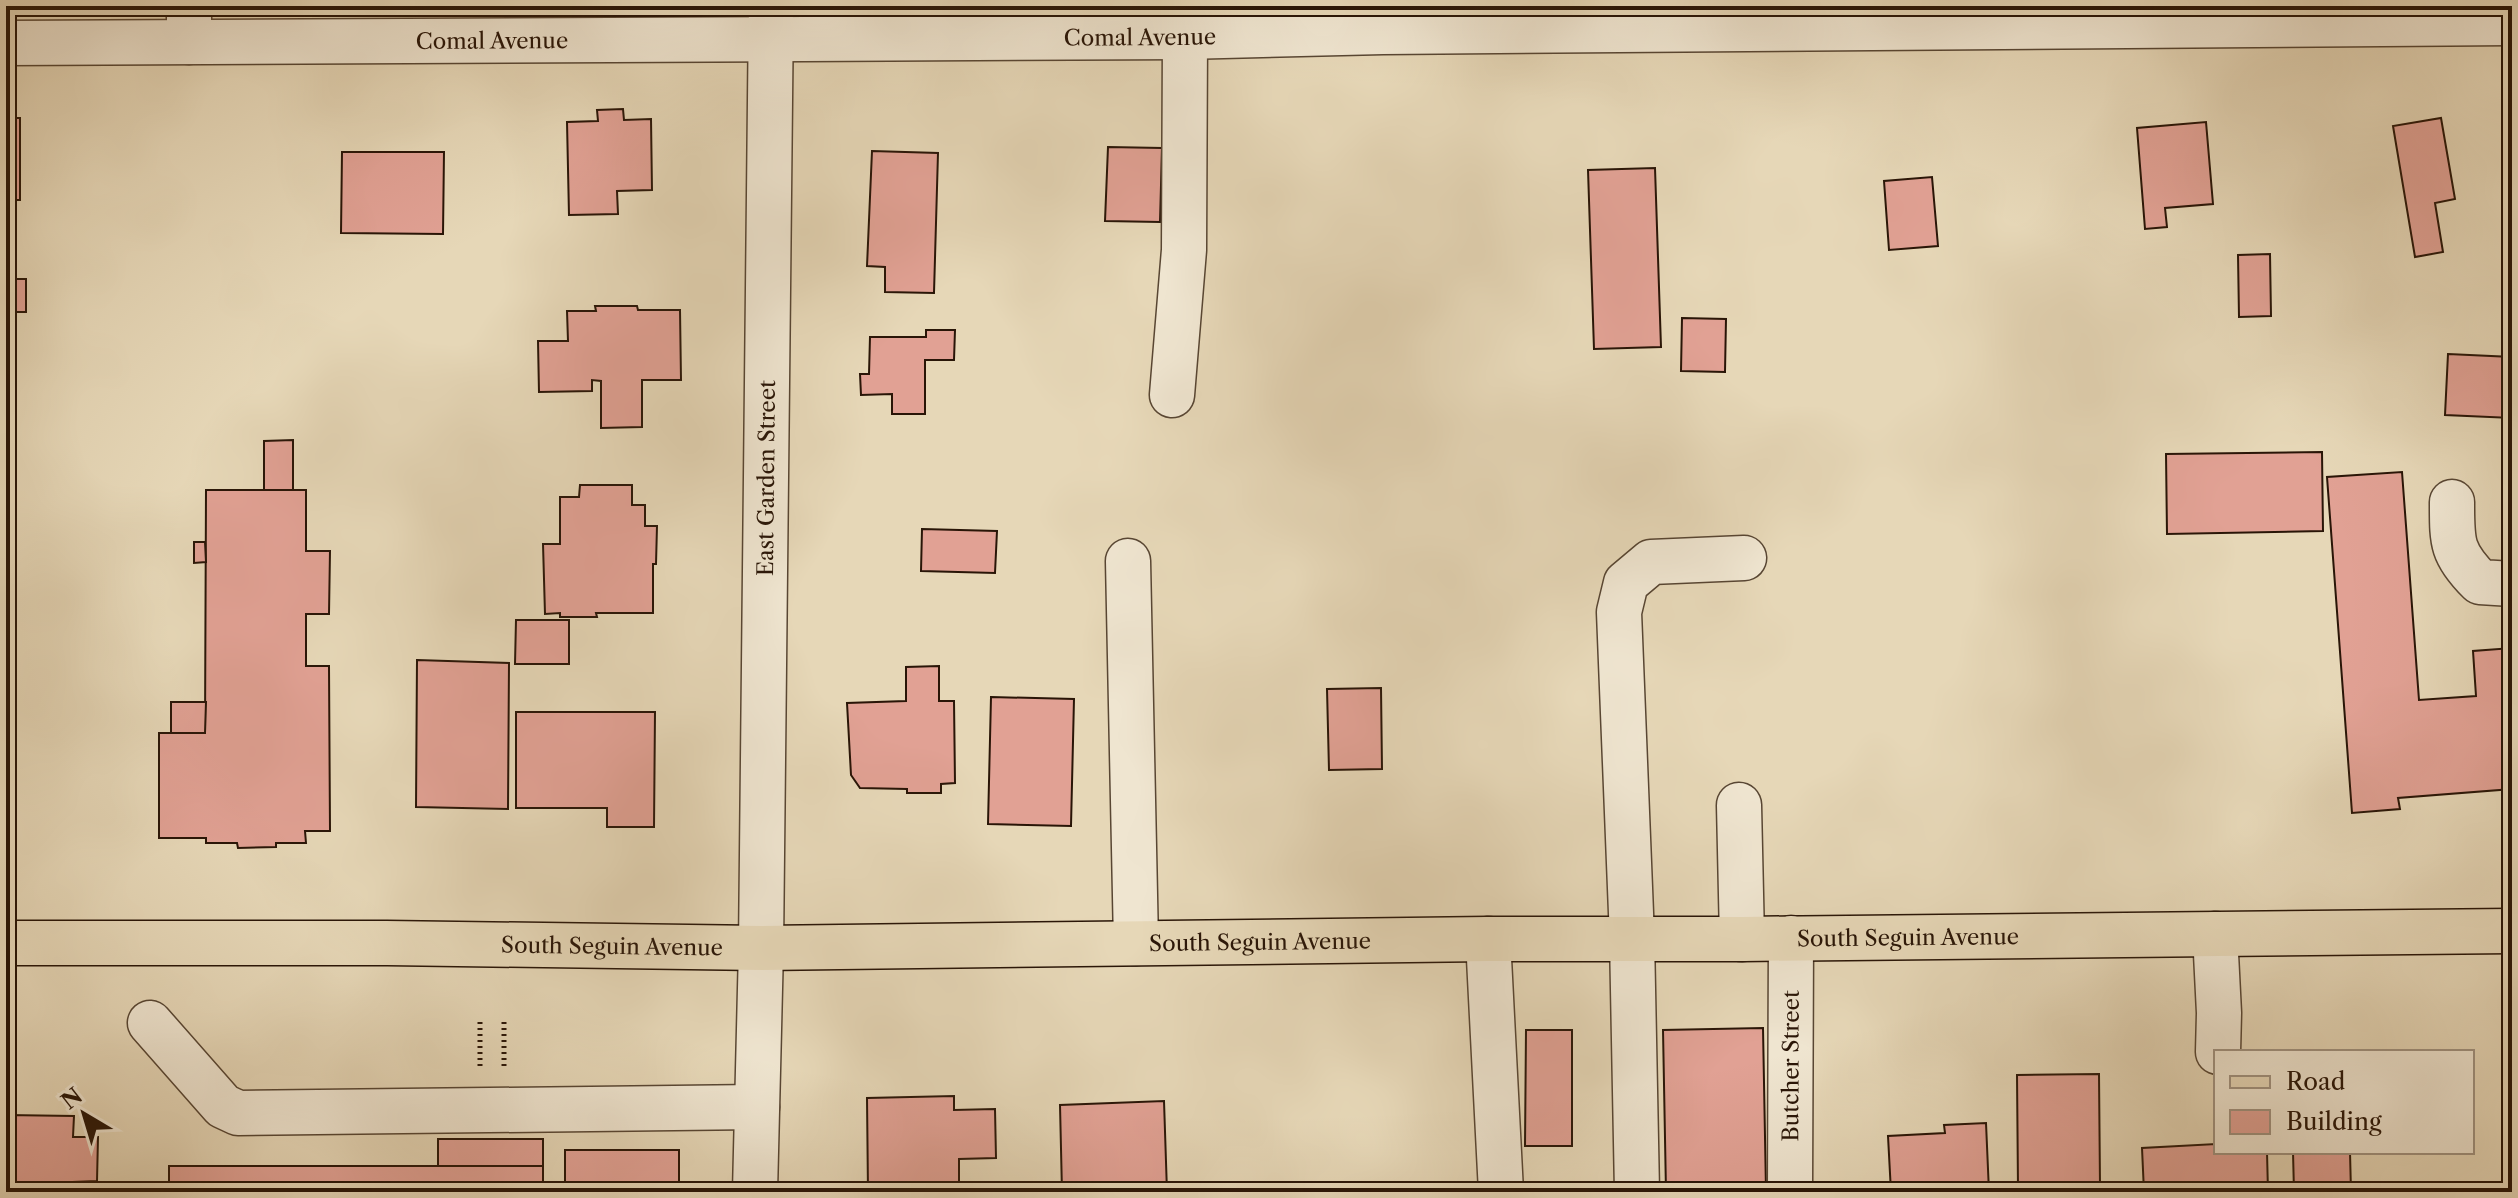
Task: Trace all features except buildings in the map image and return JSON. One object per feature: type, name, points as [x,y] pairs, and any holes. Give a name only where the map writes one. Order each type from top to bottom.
[{"type":"main road","name":"South Seguin Avenue","points":[[6,943],[387,943],[761,948],[2512,931]]},
{"type":"street","name":"Comal Avenue","points":[[6,43],[189,24],[770,22],[1185,37],[1399,32],[2512,23]]},
{"type":"street","name":"East Garden Street","points":[[755,1192],[761,948],[770,22]]},
{"type":"street","points":[[1172,395],[1184,250],[1185,37]]},
{"type":"street","points":[[2452,502],[2452,542],[2463,564],[2480,582],[2512,584]]},
{"type":"street","points":[[1637,1192],[1632,938],[1619,612],[1626,583],[1651,562],[1744,558]]},
{"type":"street","points":[[1128,561],[1136,943]]},
{"type":"street","points":[[1739,805],[1742,939]]},
{"type":"street","points":[[2215,934],[2218,1050]]},
{"type":"street","name":"Butcher Street","points":[[1790,1192],[1791,938]]},
{"type":"street","points":[[1488,939],[1501,1192]]},
{"type":"street","points":[[150,1023],[223,1106],[238,1113],[757,1107]]}]
